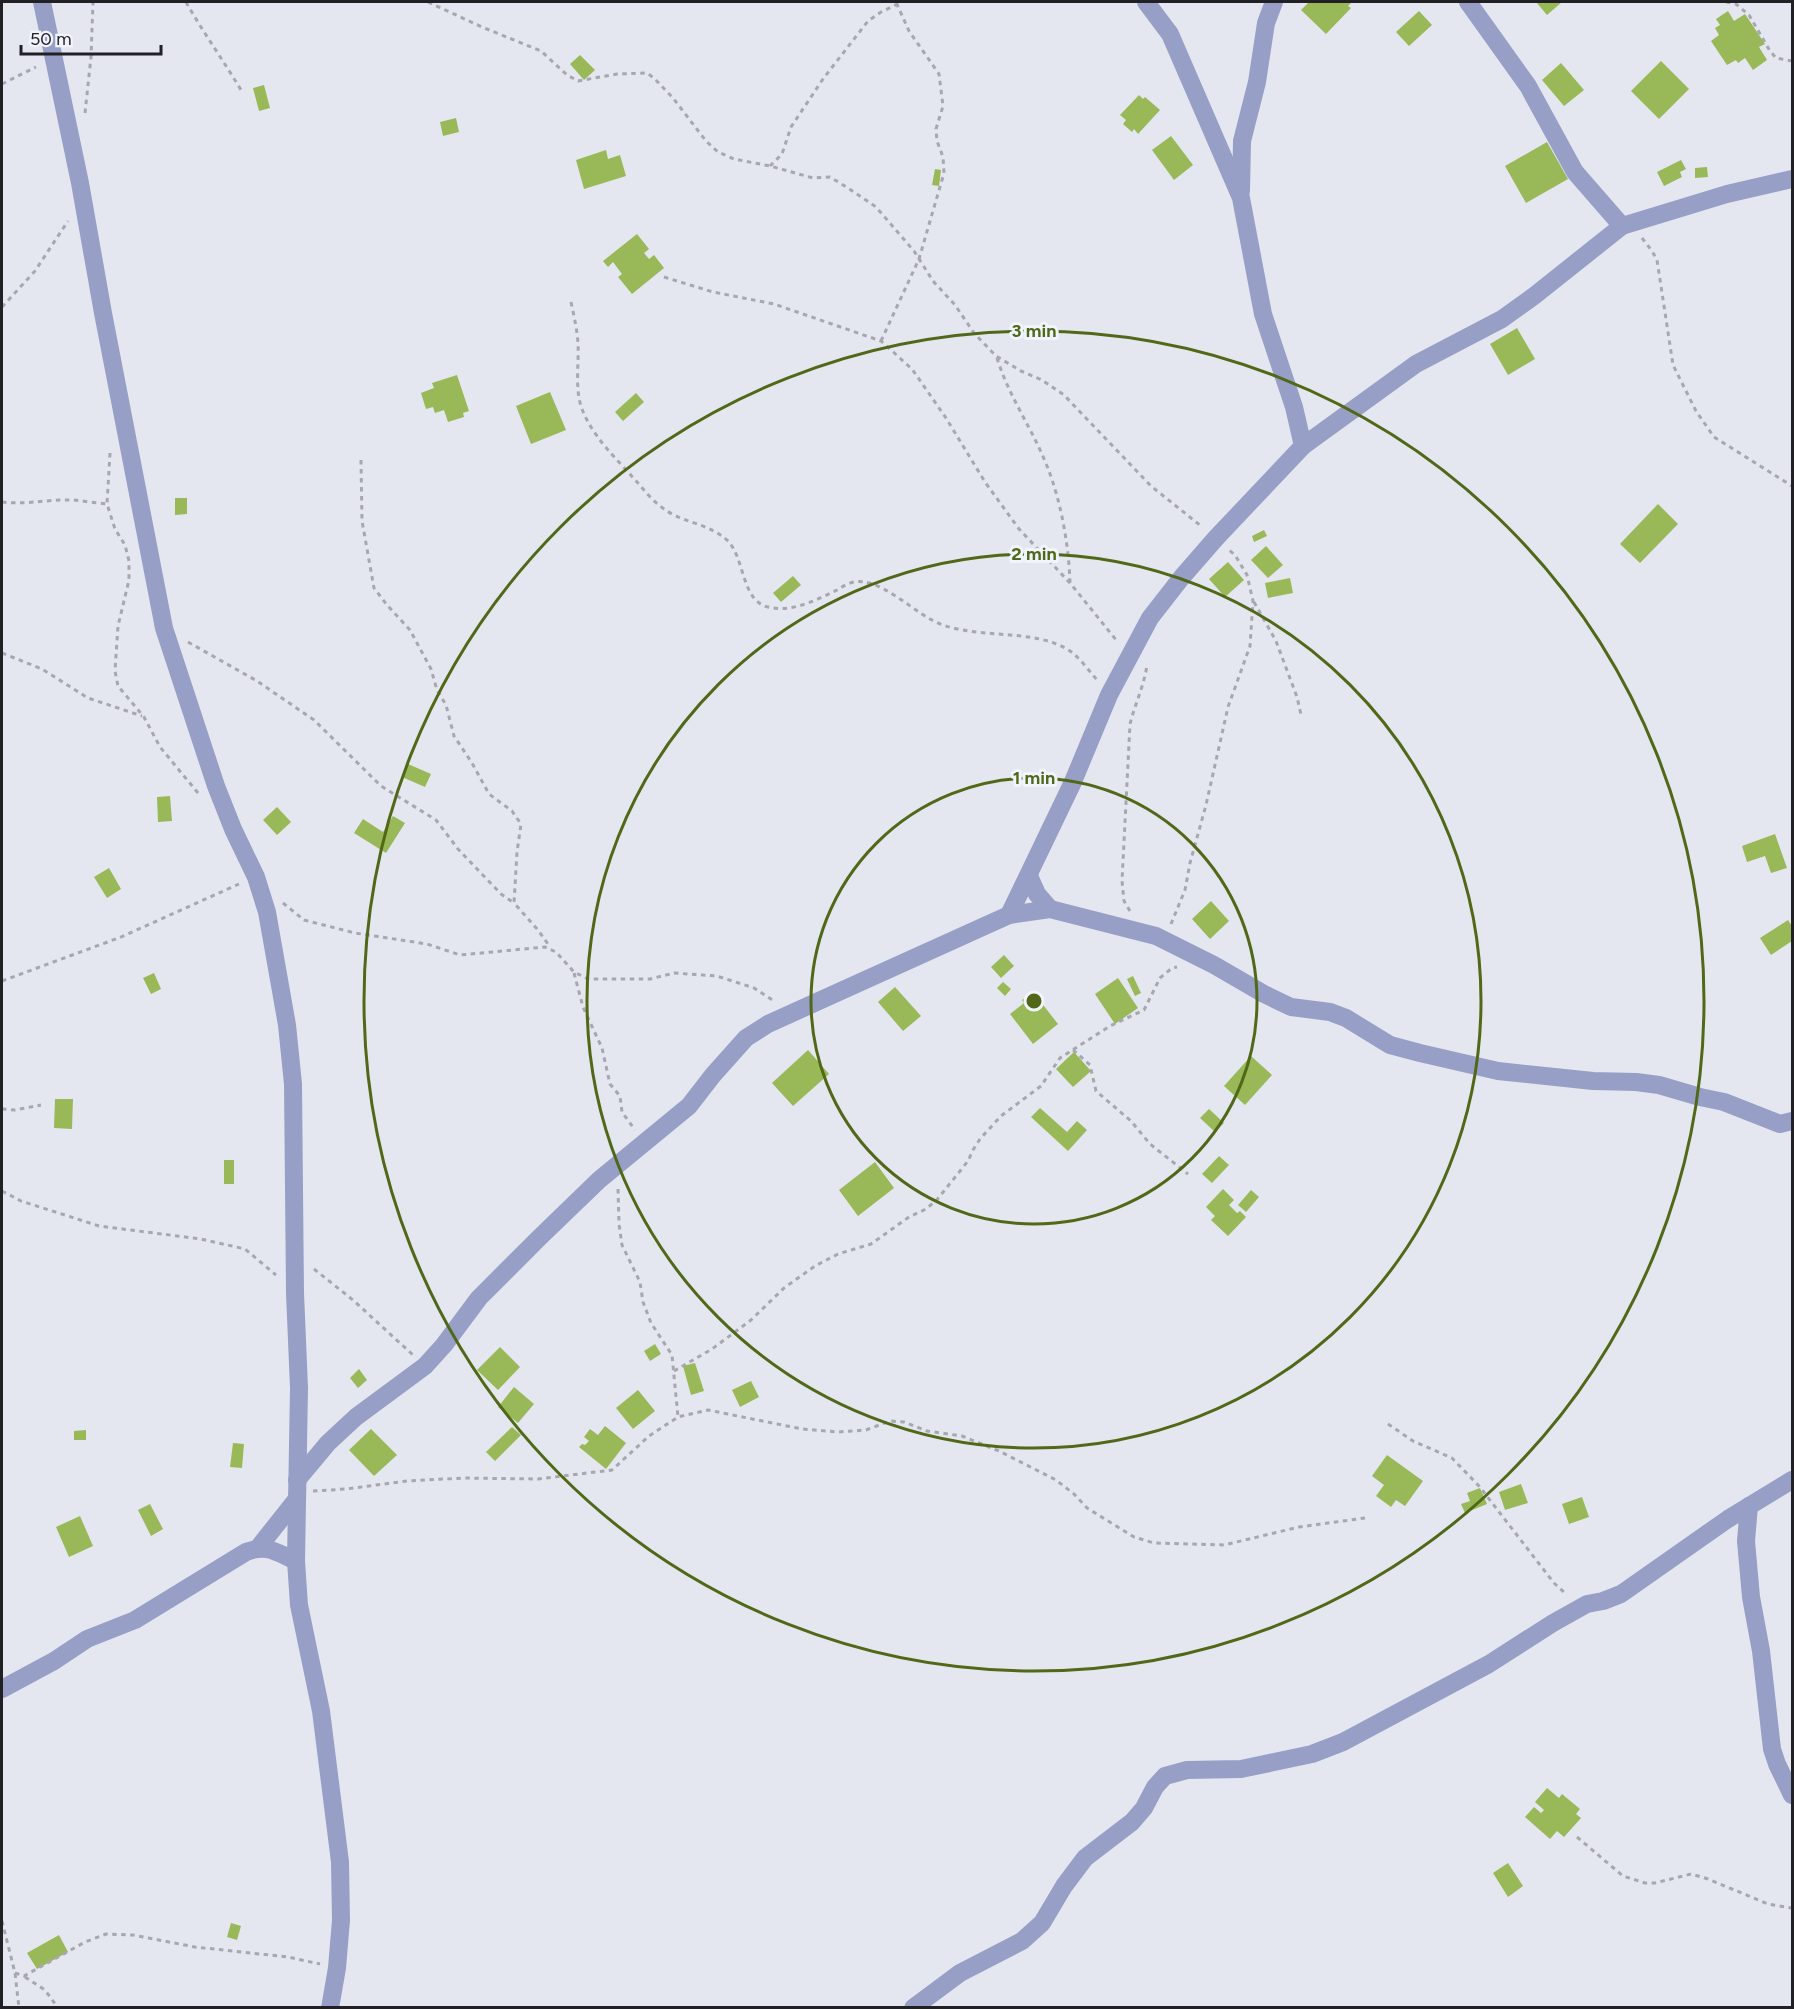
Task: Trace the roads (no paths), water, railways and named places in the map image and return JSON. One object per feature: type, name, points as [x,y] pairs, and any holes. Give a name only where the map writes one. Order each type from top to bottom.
[{"type":"street","points":[[42,2],[80,183],[164,628],[216,786],[259,885],[267,912],[287,1025],[293,1084],[294,1254],[299,1388],[296,1562],[299,1605],[321,1711],[340,1862],[341,1920],[337,1968],[330,2007]]},
{"type":"street","points":[[1146,2],[1170,34],[1241,198]]},
{"type":"street","points":[[1275,2],[1266,23],[1257,82],[1242,141],[1241,198],[1263,314],[1294,407],[1303,446]]},
{"type":"street","points":[[1468,2],[1528,86],[1575,172],[1627,225]]},
{"type":"street","points":[[1009,915],[1072,784],[1109,695],[1150,618],[1216,538],[1303,446],[1416,364],[1502,319],[1627,225],[1727,194],[1792,179]]},
{"type":"street","points":[[1029,876],[1037,894],[1050,909]]},
{"type":"street","points":[[258,1548],[328,1443],[356,1418],[426,1366],[479,1298],[599,1180],[689,1106],[746,1038],[768,1024],[1009,915],[1050,909],[1165,939],[1291,1007],[1330,1012],[1346,1018],[1390,1045],[1498,1071],[1659,1085],[1724,1102],[1780,1124],[1792,1121]]},
{"type":"street","points":[[913,2007],[960,1973],[1022,1941],[1042,1923],[1064,1886],[1085,1858],[1132,1822],[1165,1776],[1187,1770],[1241,1768],[1312,1754],[1343,1742],[1489,1664],[1587,1604],[1621,1594],[1671,1557],[1792,1480]]},
{"type":"street","points":[[1749,1506],[1746,1541],[1751,1597],[1761,1651],[1772,1749],[1792,1794]]},
{"type":"street","points":[[2,1689],[54,1661],[87,1639],[135,1620],[246,1552],[258,1548],[271,1549],[296,1562]]}]
